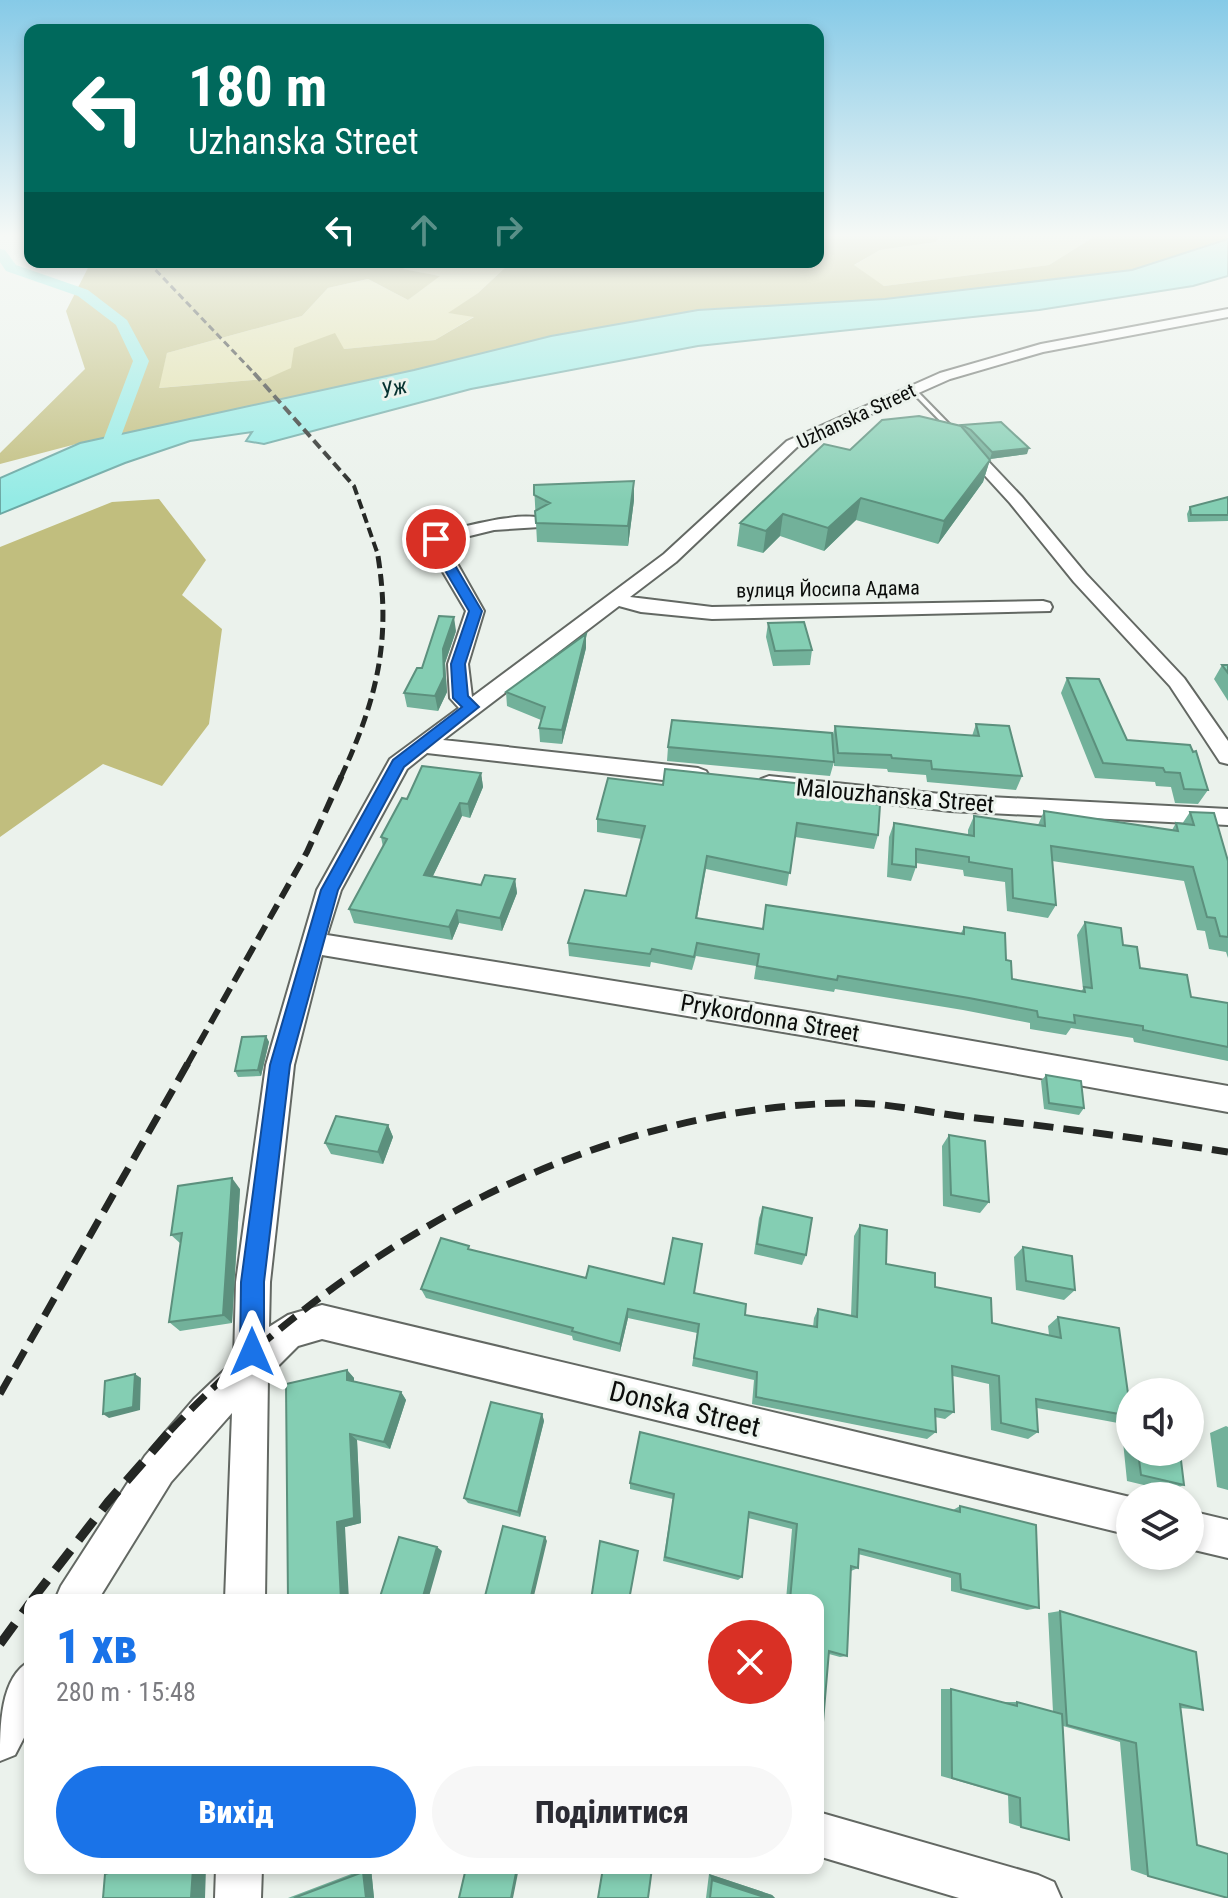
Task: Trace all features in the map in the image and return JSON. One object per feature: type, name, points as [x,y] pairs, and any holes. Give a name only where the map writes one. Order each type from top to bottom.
[{"type":"street","name":"Uzhanska Street","points":[[245,1594],[253,1282],[280,1065],[329,890],[398,764],[670,558],[792,444],[945,376],[1041,348],[1172,324]]},
{"type":"street","points":[[857,415],[887,423]]},
{"type":"street","points":[[932,434],[962,442],[1016,500],[1080,578],[1177,682],[1228,757]]},
{"type":"street","points":[[471,707],[460,698],[458,664],[475,611],[439,550],[436,539],[494,525],[540,522]]},
{"type":"street","name":"вулиця Йосипа Адама","points":[[615,599],[641,606],[712,613],[1043,607]]},
{"type":"street","points":[[420,745],[716,778]]},
{"type":"street","name":"Malouzhanska Street","points":[[747,781],[950,803],[1228,817]]},
{"type":"street","name":"Prykordonna Street","points":[[312,943],[807,1024],[1228,1099]]},
{"type":"street","name":"Donska Street","points":[[253,1366],[288,1332],[322,1322],[1116,1513]]},
{"type":"street","points":[[79,1594],[158,1469],[207,1412],[253,1366]]},
{"type":"street","points":[[1204,1533],[1228,1539]]},
{"type":"street","points":[[0,1740],[24,1694]]},
{"type":"street","points":[[824,1836],[1038,1898]]},
{"type":"street","points":[[238,1898],[239,1874]]},
{"type":"lane","points":[[913,390],[962,442]]},
{"type":"shaded area","points":[[70,324],[274,324],[167,353],[159,388],[266,379],[291,368],[294,348],[335,333],[344,349],[435,340],[463,324],[621,324],[551,336],[0,464],[0,453],[85,369]]},
{"type":"shaded area","points":[[274,324],[462,324],[435,340],[344,349],[266,379],[158,388],[167,353]]},
{"type":"shaded area","points":[[159,499],[206,560],[182,595],[222,629],[209,724],[162,786],[103,764],[0,837],[0,547],[112,502]]},
{"type":"water","name":"Уж","points":[[621,324],[910,324],[698,346],[471,389],[264,444],[246,441],[252,432],[190,441],[125,463],[0,514],[0,478],[80,443],[414,370],[551,336]]},
{"type":"building","points":[[919,416],[961,426],[990,460],[944,521],[861,498],[828,528],[783,514],[766,531],[740,523],[824,444],[850,450],[882,420]]},
{"type":"building","points":[[1001,422],[1029,448],[992,452],[962,425]]},
{"type":"building","points":[[634,481],[628,526],[536,523],[535,511],[550,503],[534,495],[534,485]]},
{"type":"building","points":[[1228,497],[1228,515],[1191,515],[1190,507]]},
{"type":"building","points":[[439,616],[454,617],[443,649],[444,677],[435,696],[404,693],[417,668],[422,668]]},
{"type":"building","points":[[804,622],[812,650],[775,651],[768,623]]},
{"type":"building","points":[[586,634],[562,730],[539,728],[545,707],[506,692]]},
{"type":"building","points":[[1067,678],[1099,679],[1127,740],[1190,745],[1193,752],[1196,751],[1208,790],[1184,789],[1180,773],[1165,772],[1163,768],[1103,763]]},
{"type":"building","points":[[672,720],[832,733],[834,762],[668,747]]},
{"type":"building","points":[[976,724],[1009,726],[1022,776],[932,769],[931,761],[892,758],[891,755],[838,753],[835,726],[979,736]]},
{"type":"building","points":[[422,766],[481,773],[468,804],[460,803],[424,875],[481,885],[485,875],[515,879],[500,918],[457,910],[449,927],[349,909],[387,839],[381,837],[402,798],[407,799]]},
{"type":"building","points":[[665,769],[803,784],[802,792],[880,805],[878,835],[797,823],[790,873],[707,856],[696,918],[763,929],[766,905],[964,934],[964,927],[1005,933],[1006,960],[1011,961],[1012,979],[1085,992],[1084,987],[1092,988],[1085,922],[1121,928],[1123,945],[1137,947],[1140,968],[1187,975],[1191,997],[1228,1003],[1228,1047],[1143,1030],[1143,1026],[1074,1015],[1075,1023],[1038,1017],[1037,1011],[969,998],[757,966],[759,954],[697,943],[694,957],[652,949],[650,954],[568,943],[585,890],[626,896],[645,826],[597,819],[608,778],[663,785]]},
{"type":"building","points":[[1044,811],[1178,831],[1176,823],[1194,825],[1190,812],[1214,813],[1228,861],[1228,937],[1220,936],[1215,918],[1207,917],[1193,867],[1051,846],[1056,905],[1013,898],[1012,869],[969,862],[969,857],[916,849],[916,867],[892,864],[894,823],[974,836],[974,816],[1045,826]]},
{"type":"building","points":[[266,1036],[258,1070],[235,1071],[242,1037]]},
{"type":"building","points":[[1046,1075],[1081,1081],[1084,1108],[1049,1103]]},
{"type":"building","points":[[336,1116],[388,1125],[378,1152],[325,1143]]},
{"type":"building","points":[[949,1135],[985,1141],[989,1202],[951,1195]]},
{"type":"building","points":[[232,1178],[223,1315],[169,1322],[182,1233],[171,1235],[178,1186]]},
{"type":"building","points":[[763,1207],[812,1218],[806,1255],[757,1244]]},
{"type":"building","points":[[860,1225],[887,1230],[886,1264],[935,1273],[935,1287],[991,1298],[992,1323],[1061,1338],[1058,1317],[1119,1328],[1126,1378],[1116,1378],[1116,1413],[1036,1399],[1038,1432],[1001,1423],[999,1376],[952,1366],[954,1412],[935,1409],[936,1432],[756,1397],[757,1372],[694,1358],[699,1324],[628,1309],[620,1344],[572,1331],[573,1328],[421,1289],[441,1238],[469,1246],[468,1249],[586,1278],[589,1266],[664,1284],[673,1238],[702,1244],[694,1293],[746,1304],[745,1315],[817,1327],[818,1309],[857,1317]]},
{"type":"building","points":[[1023,1247],[1072,1256],[1075,1290],[1026,1281]]},
{"type":"building","points":[[347,1370],[347,1380],[401,1392],[384,1442],[350,1434],[354,1518],[337,1522],[341,1594],[288,1594],[286,1384]]},
{"type":"building","points":[[135,1374],[133,1407],[103,1414],[105,1381]]},
{"type":"building","points":[[491,1402],[542,1414],[518,1512],[464,1498]]},
{"type":"building","points":[[640,1432],[960,1512],[960,1506],[1036,1525],[1039,1608],[961,1589],[960,1574],[859,1549],[858,1568],[851,1566],[847,1656],[829,1651],[824,1710],[824,1594],[791,1594],[797,1524],[749,1512],[742,1577],[665,1557],[674,1494],[630,1483]]},
{"type":"building","points":[[1140,1466],[1182,1466],[1184,1482],[1171,1482],[1141,1475]]},
{"type":"building","points":[[503,1526],[545,1537],[531,1594],[486,1594]]},
{"type":"building","points":[[399,1537],[437,1547],[424,1594],[381,1594]]},
{"type":"building","points":[[600,1541],[638,1551],[630,1594],[592,1594]]},
{"type":"building","points":[[1060,1611],[1196,1652],[1203,1710],[1180,1704],[1197,1845],[1228,1854],[1228,1898],[1148,1876],[1136,1743],[1067,1725]]},
{"type":"building","points":[[951,1689],[1062,1714],[1069,1840],[1021,1827],[1020,1798],[952,1778]]},
{"type":"building","points":[[105,1874],[193,1874],[191,1898],[103,1898]]},
{"type":"building","points":[[358,1874],[363,1874],[366,1898],[294,1898]]},
{"type":"building","points":[[465,1874],[516,1874],[511,1898],[459,1898]]},
{"type":"building","points":[[602,1874],[651,1874],[648,1898],[598,1898]]},
{"type":"building","points":[[712,1880],[767,1898],[710,1898]]},
{"type":"waterway","points":[[108,451],[141,361],[122,324]]},
{"type":"railway","points":[[207,324],[256,375]]},
{"type":"railway","points":[[254,373],[354,486],[377,552]]},
{"type":"railway","points":[[341,777],[364,720],[378,666],[383,611],[377,550]]},
{"type":"railway","points":[[187,1065],[307,852],[342,775]]},
{"type":"railway","points":[[0,1394],[188,1063]]},
{"type":"railway","points":[[172,1429],[238,1365],[312,1303],[392,1248],[476,1200],[563,1161],[654,1131],[748,1111],[858,1103],[1228,1152]]},
{"type":"railway","points":[[37,1594],[108,1502],[172,1429]]},
{"type":"railway","points":[[0,1644],[24,1611]]},
{"type":"route","points":[[252,1352],[253,1282],[280,1065],[329,890],[398,764],[471,707],[460,698],[458,664],[475,611],[439,550],[436,539]]}]
